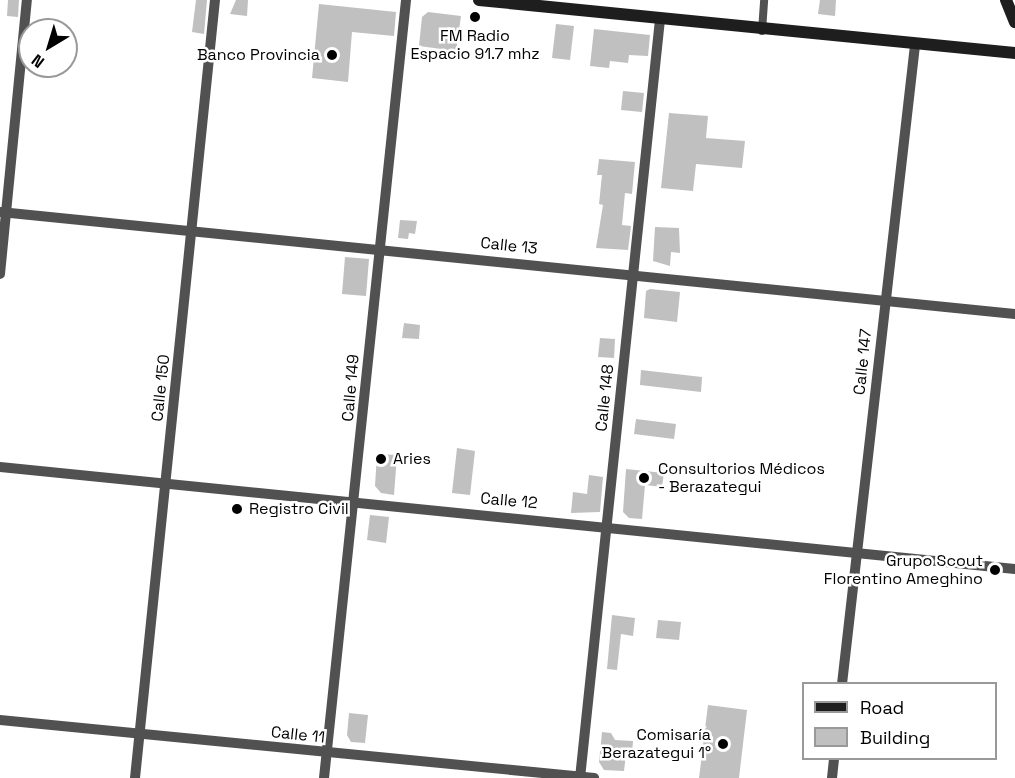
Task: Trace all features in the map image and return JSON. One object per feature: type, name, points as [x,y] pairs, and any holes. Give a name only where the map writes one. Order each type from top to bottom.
[{"type":"main road","points":[[479,0],[530,3],[660,21],[1015,53]]},
{"type":"main road","points":[[1006,0],[1015,22]]},
{"type":"street","points":[[0,274],[3,212],[27,0]]},
{"type":"street","name":"Calle 150","points":[[135,778],[215,0]]},
{"type":"street","name":"Calle 149","points":[[324,778],[406,0]]},
{"type":"street","points":[[762,31],[764,0]]},
{"type":"street","name":"Calle 148","points":[[580,777],[660,21]]},
{"type":"street","name":"Calle 147","points":[[842,682],[915,45]]},
{"type":"street","name":"Calle 13","points":[[3,212],[634,273],[1015,314]]},
{"type":"street","name":"Calle 12","points":[[0,467],[607,525],[1015,569]]},
{"type":"street","name":"Calle 11","points":[[0,720],[594,778]]},
{"type":"street","points":[[832,778],[834,760]]},
{"type":"building","points":[[8,0],[19,0],[18,17],[7,16]]},
{"type":"building","points":[[196,0],[207,0],[204,34],[192,32]]},
{"type":"building","points":[[236,0],[248,0],[247,16],[230,14]]},
{"type":"building","points":[[820,0],[836,0],[835,16],[818,14]]},
{"type":"building","name":"Banco Provincia","points":[[319,4],[396,12],[394,36],[352,32],[348,82],[312,78]]},
{"type":"building","points":[[428,12],[461,16],[456,51],[419,46],[422,17]]},
{"type":"building","points":[[556,24],[574,26],[570,60],[552,58]]},
{"type":"building","points":[[594,29],[650,35],[648,56],[629,55],[628,63],[610,61],[609,68],[590,66]]},
{"type":"building","points":[[623,91],[644,93],[642,112],[621,110]]},
{"type":"building","points":[[669,113],[708,116],[706,138],[745,141],[742,168],[696,164],[693,191],[661,188]]},
{"type":"building","points":[[599,159],[635,162],[632,194],[625,193],[622,225],[631,226],[628,250],[596,248],[603,205],[599,204],[602,175],[597,175]]},
{"type":"building","points":[[400,220],[417,221],[415,234],[409,233],[408,239],[398,238]]},
{"type":"building","points":[[655,227],[679,228],[680,253],[671,252],[670,266],[653,261]]},
{"type":"building","points":[[345,257],[369,259],[366,296],[342,294]]},
{"type":"building","points":[[650,289],[680,292],[677,322],[644,318],[646,291]]},
{"type":"building","points":[[404,323],[420,325],[419,339],[402,338]]},
{"type":"building","points":[[600,338],[615,339],[614,358],[598,357]]},
{"type":"building","points":[[641,370],[702,377],[701,392],[640,385]]},
{"type":"building","points":[[636,419],[676,424],[674,439],[634,434]]},
{"type":"building","points":[[457,448],[475,451],[470,495],[452,493]]},
{"type":"building","points":[[377,454],[397,455],[394,495],[381,493],[375,486]]},
{"type":"building","points":[[626,469],[664,473],[662,487],[645,485],[642,519],[629,518],[623,512]]},
{"type":"building","points":[[589,475],[603,477],[600,512],[571,513],[573,492],[587,494]]},
{"type":"building","points":[[370,515],[389,517],[386,543],[367,540]]},
{"type":"building","points":[[612,615],[635,618],[633,636],[621,634],[617,670],[607,669]]},
{"type":"building","points":[[658,620],[681,622],[679,640],[656,638]]},
{"type":"building","name":"Comisaría Berazategui 1°","points":[[708,705],[747,710],[739,778],[699,778]]},
{"type":"building","points":[[349,713],[368,715],[365,743],[351,742],[347,735]]},
{"type":"building","points":[[602,732],[611,733],[615,740],[633,741],[632,754],[626,754],[624,771],[604,770],[599,762]]},
{"type":"place","name":"FM Radio Espacio 91.7 mhz","points":[[475,17]]},
{"type":"place","name":"Banco Provincia","points":[[332,55]]},
{"type":"place","name":"Aries","points":[[381,459]]},
{"type":"place","name":"Consultorios Médicos - Berazategui","points":[[644,478]]},
{"type":"place","name":"Registro Civil","points":[[237,509]]},
{"type":"place","name":"Grupo Scout Florentino Ameghino","points":[[995,570]]},
{"type":"place","name":"Comisaría Berazategui 1°","points":[[723,744]]}]
